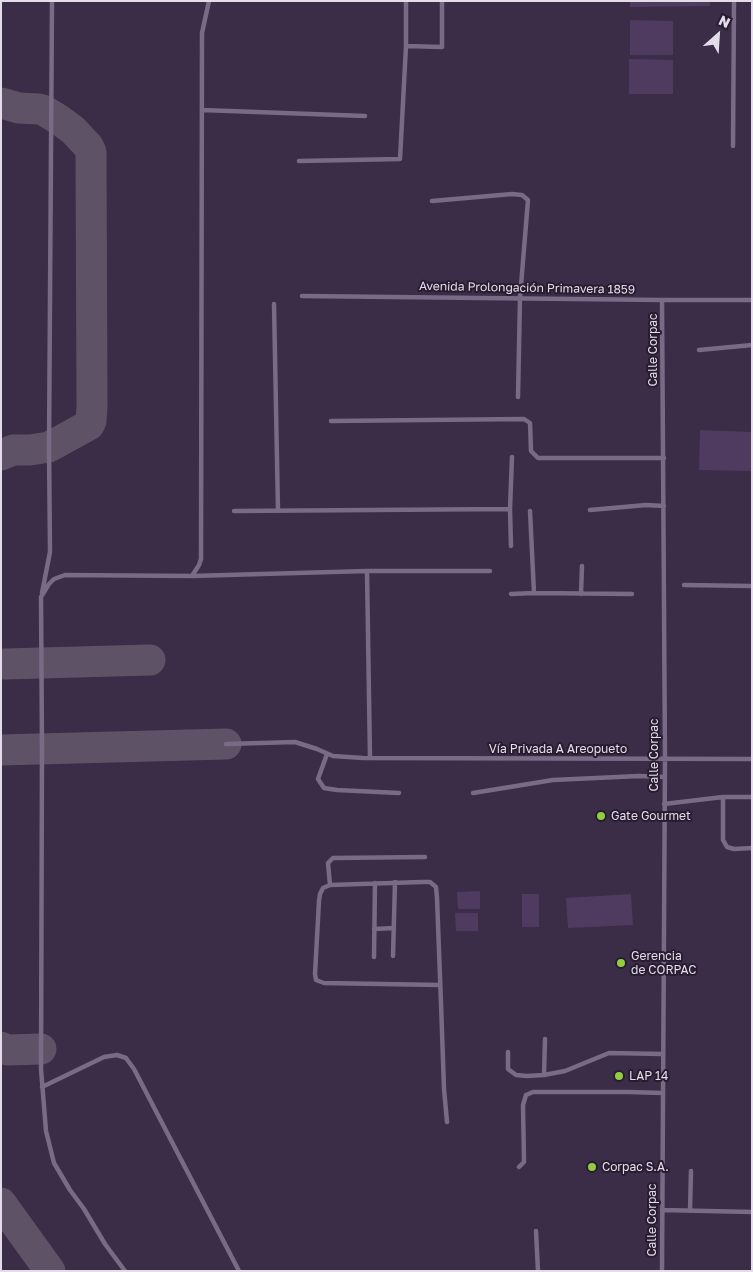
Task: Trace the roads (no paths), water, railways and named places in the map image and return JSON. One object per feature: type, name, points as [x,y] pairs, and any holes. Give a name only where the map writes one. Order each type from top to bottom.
[{"type":"lane","points":[[52,1],[50,552],[41,597],[42,1087],[46,1130],[54,1162],[105,1244],[125,1271]]},
{"type":"lane","points":[[192,576],[201,559],[202,33],[209,1]]},
{"type":"lane","points":[[299,161],[400,159],[406,46],[406,1]]},
{"type":"lane","points":[[406,46],[442,47],[442,1]]},
{"type":"lane","points":[[733,146],[734,1]]},
{"type":"lane","points":[[202,110],[365,116]]},
{"type":"lane","points":[[432,201],[512,194],[522,195],[528,200],[520,298],[518,397]]},
{"type":"lane","name":"Avenida Prolongación Primavera 1859","points":[[302,296],[752,300]]},
{"type":"lane","name":"Calle Corpac","points":[[662,300],[665,759],[662,1271]]},
{"type":"lane","points":[[274,304],[278,511]]},
{"type":"lane","points":[[699,350],[752,345]]},
{"type":"lane","points":[[331,421],[524,419],[530,423],[531,452],[538,458],[664,458]]},
{"type":"lane","points":[[511,546],[512,457]]},
{"type":"lane","points":[[590,510],[646,505],[664,506]]},
{"type":"lane","points":[[234,512],[510,509]]},
{"type":"lane","points":[[530,511],[534,593]]},
{"type":"lane","points":[[581,594],[582,566]]},
{"type":"lane","points":[[41,597],[54,579],[65,575],[192,576],[367,571],[490,571]]},
{"type":"lane","points":[[367,571],[370,758]]},
{"type":"lane","points":[[684,585],[752,586]]},
{"type":"lane","points":[[511,594],[632,594]]},
{"type":"lane","name":"Vía Privada A Areopueto","points":[[226,744],[295,742],[339,757],[364,758],[752,758]]},
{"type":"lane","points":[[327,754],[318,779],[324,788],[399,793]]},
{"type":"lane","points":[[473,793],[554,780],[639,776],[665,777]]},
{"type":"lane","points":[[664,804],[723,797],[752,797]]},
{"type":"lane","points":[[723,797],[723,840],[727,847],[752,848]]},
{"type":"lane","points":[[330,885],[328,863],[333,858],[426,857]]},
{"type":"lane","points":[[440,985],[324,983],[316,980],[319,901],[323,888],[330,885],[395,882],[430,882],[436,887],[440,985],[439,1002],[447,1122]]},
{"type":"lane","points":[[393,956],[395,882]]},
{"type":"lane","points":[[374,957],[375,883]]},
{"type":"lane","points":[[374,928],[394,928]]},
{"type":"lane","points":[[544,1075],[545,1040]]},
{"type":"lane","points":[[508,1052],[508,1069],[516,1075],[544,1075],[565,1071],[609,1053],[663,1054]]},
{"type":"lane","points":[[42,1087],[104,1057],[117,1055],[126,1058],[134,1068],[239,1271]]},
{"type":"lane","points":[[519,1167],[524,1162],[523,1105],[526,1095],[533,1092],[663,1093]]},
{"type":"lane","points":[[690,1210],[691,1171]]},
{"type":"lane","points":[[662,1210],[752,1212]]},
{"type":"lane","points":[[536,1231],[538,1271]]},
{"type":"place","name":"Gate Gourmet","points":[[601,816]]},
{"type":"place","name":"Gerencia de CORPAC","points":[[621,963]]},
{"type":"place","name":"LAP 14","points":[[619,1076]]},
{"type":"place","name":"Corpac S.A.","points":[[592,1167]]}]
